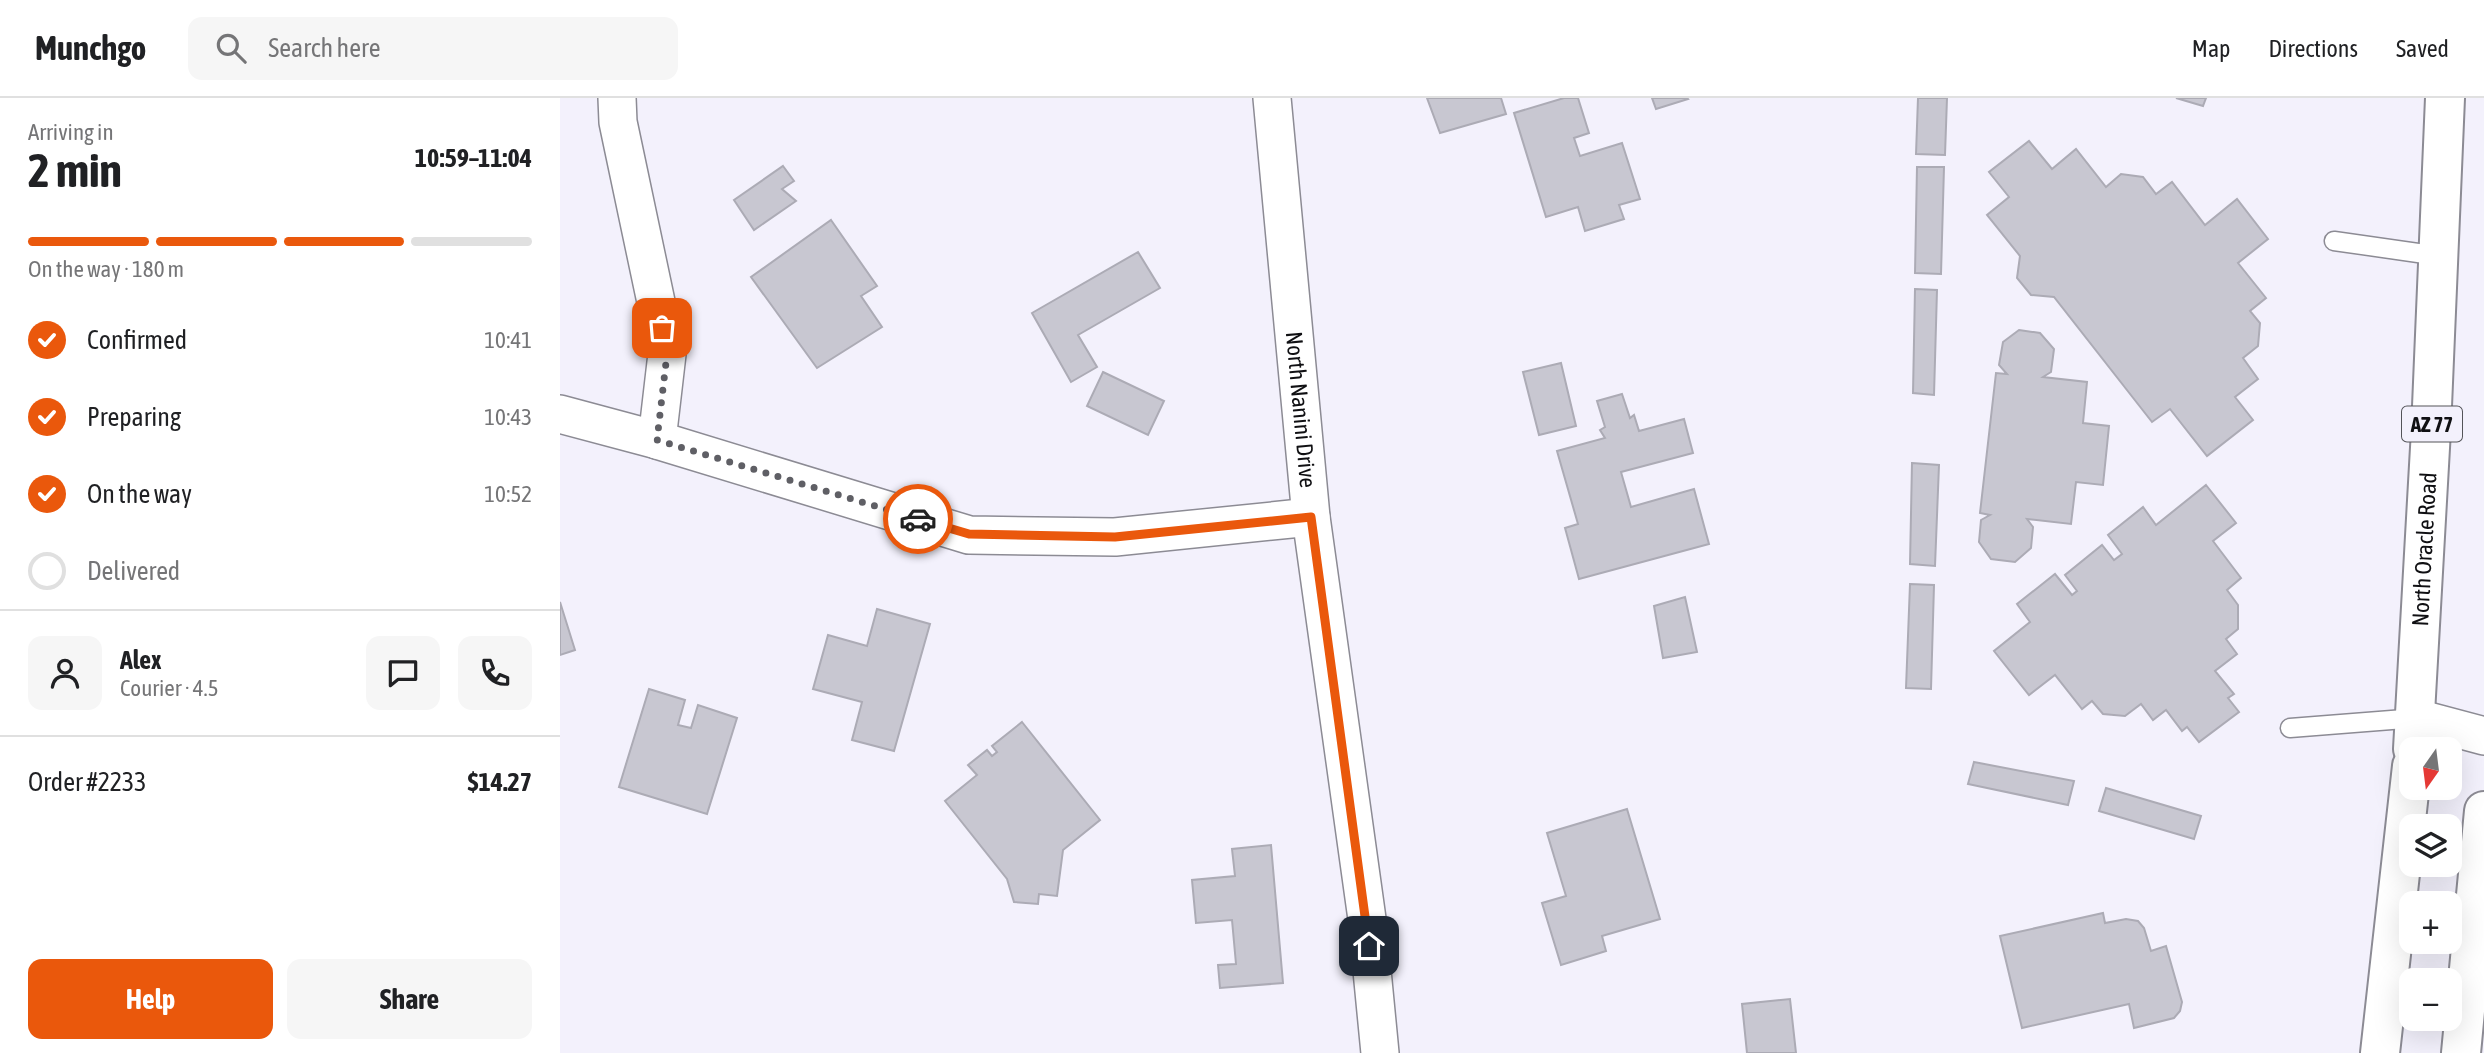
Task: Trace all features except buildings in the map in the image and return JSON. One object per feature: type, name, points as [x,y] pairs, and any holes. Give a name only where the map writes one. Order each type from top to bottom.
[{"type":"highway","name":"North Oracle Road","points":[[2415,734],[2445,98]]},
{"type":"highway","points":[[2380,1053],[2408,800]]},
{"type":"highway","points":[[2461,1053],[2484,811]]},
{"type":"street","points":[[617,98],[618,122],[667,354],[657,440]]},
{"type":"street","name":"North Nanini Drive","points":[[1272,98],[1311,517],[1365,905],[1380,1053]]},
{"type":"street","points":[[560,414],[657,440],[969,534],[1115,537],[1311,517]]},
{"type":"street","points":[[2415,734],[2484,736]]},
{"type":"lane","points":[[2334,241],[2439,256]]},
{"type":"lane","points":[[2290,728],[2415,734]]},
{"type":"way so far","points":[[662,328],[667,354],[657,440],[918,519]]},
{"type":"route","points":[[918,519],[969,534],[1115,537],[1311,517],[1369,946]]}]
